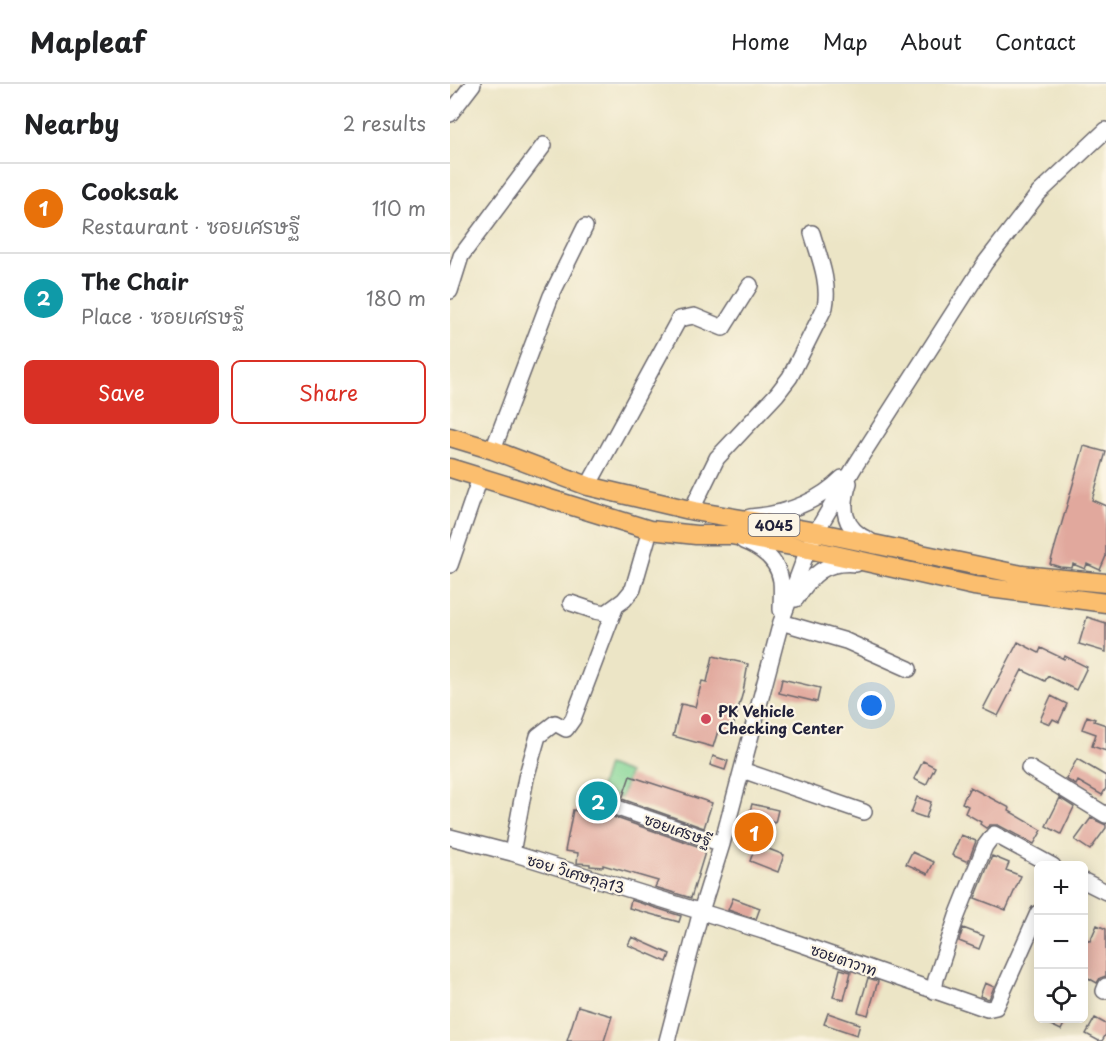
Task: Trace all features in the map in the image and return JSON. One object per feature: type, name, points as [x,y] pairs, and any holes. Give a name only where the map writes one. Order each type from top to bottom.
[{"type":"main road","name":"4045","points":[[450,437],[493,450],[588,486],[694,511],[733,527],[807,549],[974,586],[1106,603]]},
{"type":"main road","name":"4045","points":[[450,468],[650,530],[696,535],[733,527],[816,532],[1022,575],[1106,583]]},
{"type":"street","points":[[450,114],[473,84]]},
{"type":"street","points":[[667,1041],[782,622],[807,549],[855,466],[985,263],[1039,193],[1106,129]]},
{"type":"street","points":[[450,291],[461,256],[544,145]]},
{"type":"street","points":[[493,450],[551,296],[585,227]]},
{"type":"street","points":[[694,511],[696,501],[717,458],[777,394],[790,376],[825,307],[826,284],[812,233]]},
{"type":"street","points":[[588,486],[680,319],[694,316],[723,328],[750,285]]},
{"type":"street","points":[[733,527],[794,509],[814,499],[832,488],[855,466]]},
{"type":"street","points":[[855,466],[847,491],[845,508],[847,522],[861,537],[883,546]]},
{"type":"street","points":[[450,565],[480,478]]},
{"type":"street","points":[[733,527],[768,555],[775,565],[781,579],[782,622]]},
{"type":"street","points":[[571,603],[606,612],[624,600],[633,589],[650,530]]},
{"type":"street","points":[[782,622],[803,587],[827,566],[842,563],[892,568]]},
{"type":"street","points":[[512,853],[526,778],[538,736],[555,723],[566,729],[573,719],[615,608]]},
{"type":"street","points":[[782,622],[846,640],[909,669]]},
{"type":"street","points":[[1029,768],[1106,815]]},
{"type":"street","points":[[742,770],[864,812]]},
{"type":"street","name":"ซอยเศรษฐี","points":[[600,802],[722,844]]},
{"type":"street","points":[[934,991],[957,916],[985,846],[994,834],[1044,861]]},
{"type":"street","name":"ซอย วิเศษกุล13","points":[[450,837],[512,853],[701,911]]},
{"type":"street","points":[[1088,883],[1106,892]]},
{"type":"street","name":"ซอยตาวาท","points":[[701,911],[987,1009],[996,1007],[1037,915]]},
{"type":"green space","points":[[607,765],[629,773],[621,798],[599,791]]},
{"type":"building","points":[[1084,446],[1106,452],[1092,500],[1106,506],[1106,556],[1100,570],[1087,564],[1085,569],[1073,564],[1072,568],[1050,564]]},
{"type":"building","points":[[1087,617],[1106,623],[1106,652],[1079,644]]},
{"type":"building","points":[[1018,642],[1039,653],[1041,648],[1087,667],[1076,690],[1048,676],[1045,681],[1022,670],[998,716],[983,709]]},
{"type":"building","points":[[713,656],[748,664],[731,734],[718,731],[713,747],[673,736],[681,704],[695,707],[702,681],[707,682]]},
{"type":"building","points":[[782,679],[820,688],[817,702],[779,693]]},
{"type":"building","points":[[1051,696],[1067,704],[1059,722],[1053,719],[1050,724],[1040,720]]},
{"type":"building","points":[[1087,716],[1106,725],[1106,751],[1092,746],[1096,734],[1082,729]]},
{"type":"building","points":[[713,756],[728,761],[725,770],[710,765]]},
{"type":"building","points":[[1077,759],[1106,776],[1106,788],[1102,795],[1078,781],[1076,785],[1066,779]]},
{"type":"building","points":[[923,761],[935,767],[926,785],[914,779]]},
{"type":"building","points":[[630,776],[712,803],[704,828],[622,799]]},
{"type":"building","points":[[970,787],[1010,808],[1009,811],[1042,830],[1034,844],[998,825],[990,825],[986,828],[980,824],[981,822],[965,813],[968,806],[962,803]]},
{"type":"building","points":[[588,788],[599,791],[591,799],[591,804],[596,811],[706,849],[691,898],[655,887],[658,881],[603,865],[603,867],[577,863],[578,853],[565,851],[573,810],[582,812]]},
{"type":"building","points":[[917,797],[931,802],[926,818],[911,813]]},
{"type":"building","points":[[1060,798],[1074,807],[1061,834],[1046,826]]},
{"type":"building","points":[[752,804],[778,810],[775,823],[768,821],[761,843],[742,838]]},
{"type":"building","points":[[1091,818],[1106,825],[1106,828],[1090,850],[1075,840]]},
{"type":"building","points":[[961,835],[976,841],[968,862],[952,855]]},
{"type":"building","points":[[756,844],[784,855],[778,872],[750,861]]},
{"type":"building","points":[[912,852],[934,862],[928,874],[906,864]]},
{"type":"building","points":[[992,856],[1009,863],[1006,870],[1021,876],[1006,910],[975,898]]},
{"type":"building","points":[[733,898],[760,908],[756,919],[728,910]]},
{"type":"building","points":[[631,900],[681,916],[679,922],[629,908]]},
{"type":"building","points":[[1097,925],[1106,929],[1106,976],[1100,978],[1097,983],[1088,978],[1088,940],[1090,941]]},
{"type":"building","points":[[963,928],[984,936],[979,949],[959,941]]},
{"type":"building","points":[[632,937],[670,954],[667,962],[628,945]]},
{"type":"building","points":[[840,969],[851,972],[844,1000],[833,997]]},
{"type":"building","points":[[868,978],[878,981],[868,1015],[858,1012]]},
{"type":"building","points":[[985,983],[994,987],[989,999],[980,996]]},
{"type":"building","points":[[578,1006],[612,1016],[604,1041],[567,1041]]},
{"type":"building","points":[[828,1013],[860,1024],[857,1035],[824,1024]]},
{"type":"building","points":[[1095,1018],[1106,1024],[1106,1034],[1102,1041],[1086,1034]]},
{"type":"building","points":[[1046,1023],[1064,1023],[1061,1030]]},
{"type":"place","name":"PK Vehicle Checking Center","points":[[706,719]]},
{"type":"place","name":"The Chair","points":[[598,801]]},
{"type":"place","name":"Cooksak","points":[[754,832]]}]
